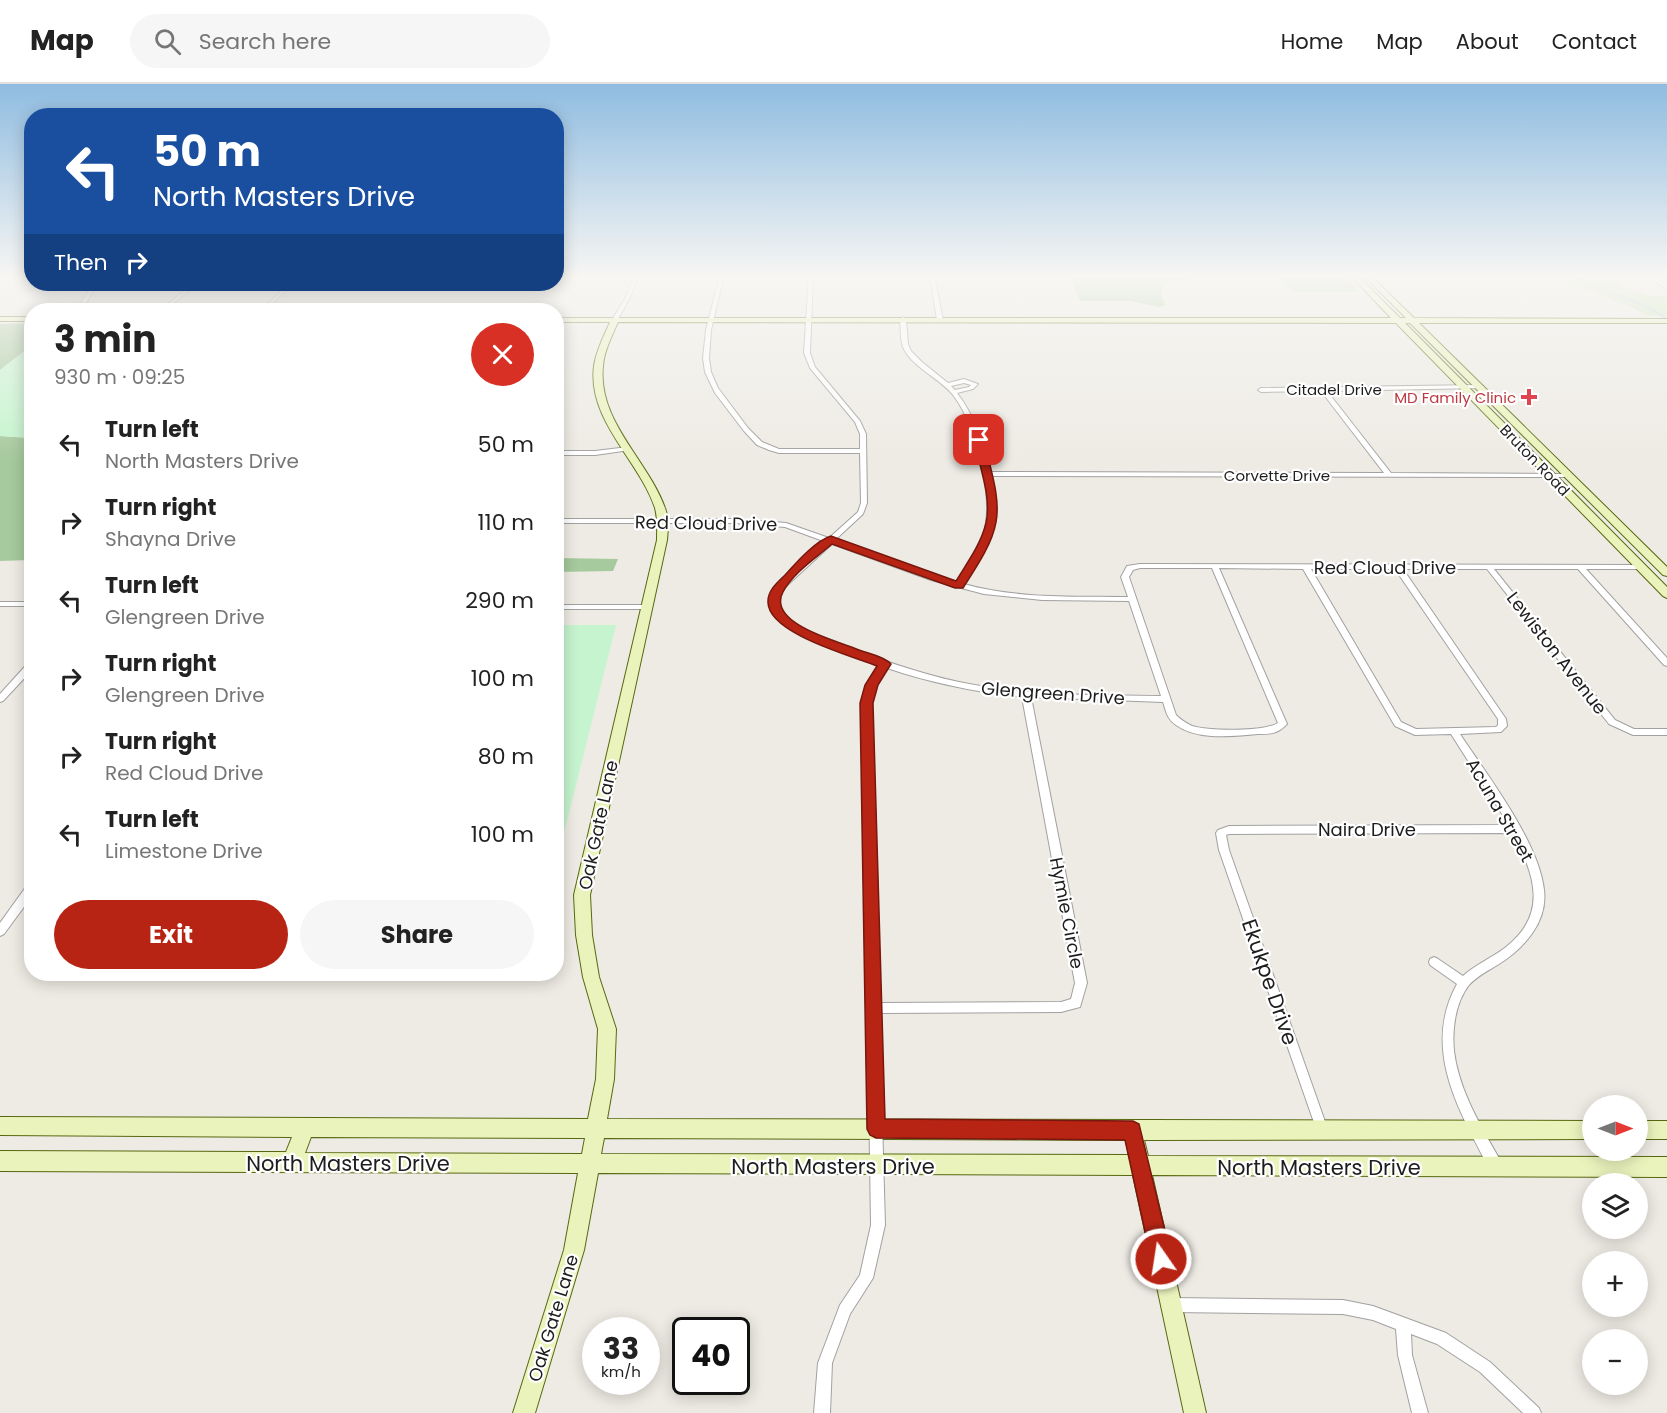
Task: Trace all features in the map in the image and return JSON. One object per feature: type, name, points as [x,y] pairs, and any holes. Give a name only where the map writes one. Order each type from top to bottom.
[{"type":"main road","name":"Oak Gate Lane","points":[[524,1413],[574,1250],[605,1078],[607,1029],[603,1008],[591,977],[584,935],[582,895],[662,540],[663,522],[653,492],[605,407],[598,380],[603,349],[608,337]]},
{"type":"main road","name":"Bruton Road","points":[[1415,337],[1667,594]]},
{"type":"main road","name":"Bruton Road","points":[[1428,337],[1664,570]]},
{"type":"main road","points":[[1614,541],[1634,540]]},
{"type":"main road","points":[[1640,567],[1664,570]]},
{"type":"main road","name":"North Masters Drive","points":[[0,1126],[1133,1131],[1476,1128],[1582,1130]]},
{"type":"main road","points":[[291,1163],[305,1127]]},
{"type":"main road","points":[[1648,1130],[1667,1130]]},
{"type":"main road","points":[[1133,1131],[1195,1413]]},
{"type":"main road","name":"North Masters Drive","points":[[0,1161],[1141,1167],[1667,1167]]},
{"type":"street","points":[[708,337],[706,363],[712,383],[754,440],[767,449],[779,451],[863,451]]},
{"type":"street","name":"Glengreen Drive","points":[[807,337],[807,353],[812,367],[858,422],[862,434],[864,503],[861,513],[778,589],[774,600],[776,613],[792,628],[885,664],[947,683],[1026,695],[1165,699]]},
{"type":"street","points":[[906,337],[909,352],[954,392],[974,425],[986,474],[992,507],[991,523],[981,549],[959,586]]},
{"type":"street","points":[[946,385],[964,381],[975,384],[971,388],[954,392]]},
{"type":"street","name":"Citadel Drive","points":[[1261,390],[1466,389],[1479,387]]},
{"type":"street","points":[[1323,390],[1389,475]]},
{"type":"street","points":[[564,453],[595,453],[628,449]]},
{"type":"street","name":"Corvette Drive","points":[[986,474],[1568,475]]},
{"type":"street","name":"Red Cloud Drive","points":[[564,521],[765,522],[800,529],[959,586],[984,592],[1042,598],[1133,599],[1125,577],[1130,568],[1640,567]]},
{"type":"street","points":[[1133,599],[1165,699],[1177,723],[1199,732],[1273,730],[1283,724],[1215,567]]},
{"type":"street","points":[[1306,567],[1392,718],[1415,732],[1498,730],[1503,726],[1502,719],[1398,567]]},
{"type":"street","name":"Lewiston Avenue","points":[[1489,567],[1612,722],[1633,732],[1667,732]]},
{"type":"street","points":[[1580,567],[1667,663]]},
{"type":"street","points":[[0,604],[24,604]]},
{"type":"street","points":[[564,607],[646,607]]},
{"type":"street","points":[[822,1413],[825,1363],[845,1310],[866,1278],[878,1225],[867,703],[872,685],[885,664]]},
{"type":"street","points":[[0,699],[24,673]]},
{"type":"street","name":"Hymie Circle","points":[[874,1008],[1051,1007],[1076,1003],[1081,983],[1026,695]]},
{"type":"street","name":"Acuna Street","points":[[1454,732],[1514,829],[1533,865],[1539,889],[1538,909],[1522,940],[1503,956],[1474,973],[1464,983],[1453,1005],[1448,1035],[1459,1090],[1496,1167]]},
{"type":"street","name":"Naira Drive","points":[[1221,833],[1229,830],[1514,829]]},
{"type":"street","name":"Ekukpe Drive","points":[[1221,833],[1224,850],[1322,1130]]},
{"type":"street","points":[[0,931],[24,897]]},
{"type":"street","points":[[1434,962],[1464,983]]},
{"type":"street","points":[[1172,1305],[1343,1307],[1373,1313],[1441,1338],[1485,1367],[1534,1413]]},
{"type":"street","points":[[1403,1323],[1405,1355],[1420,1413]]},
{"type":"green space","points":[[0,337],[24,337],[24,351],[0,370]]},
{"type":"green space","points":[[24,351],[24,438],[0,436],[0,370]]},
{"type":"green space","points":[[0,436],[24,438],[24,560],[0,561]]},
{"type":"green space","points":[[564,558],[618,559],[613,571],[564,572]]},
{"type":"green space","points":[[564,625],[616,625],[564,833]]},
{"type":"place","name":"MD Family Clinic","points":[[1529,397]]},
{"type":"route","points":[[979,440],[992,507],[991,523],[981,549],[959,586],[831,540],[793,573],[778,589],[774,600],[776,613],[792,628],[885,664],[872,685],[867,703],[876,1129],[1133,1131],[1161,1259]]}]
